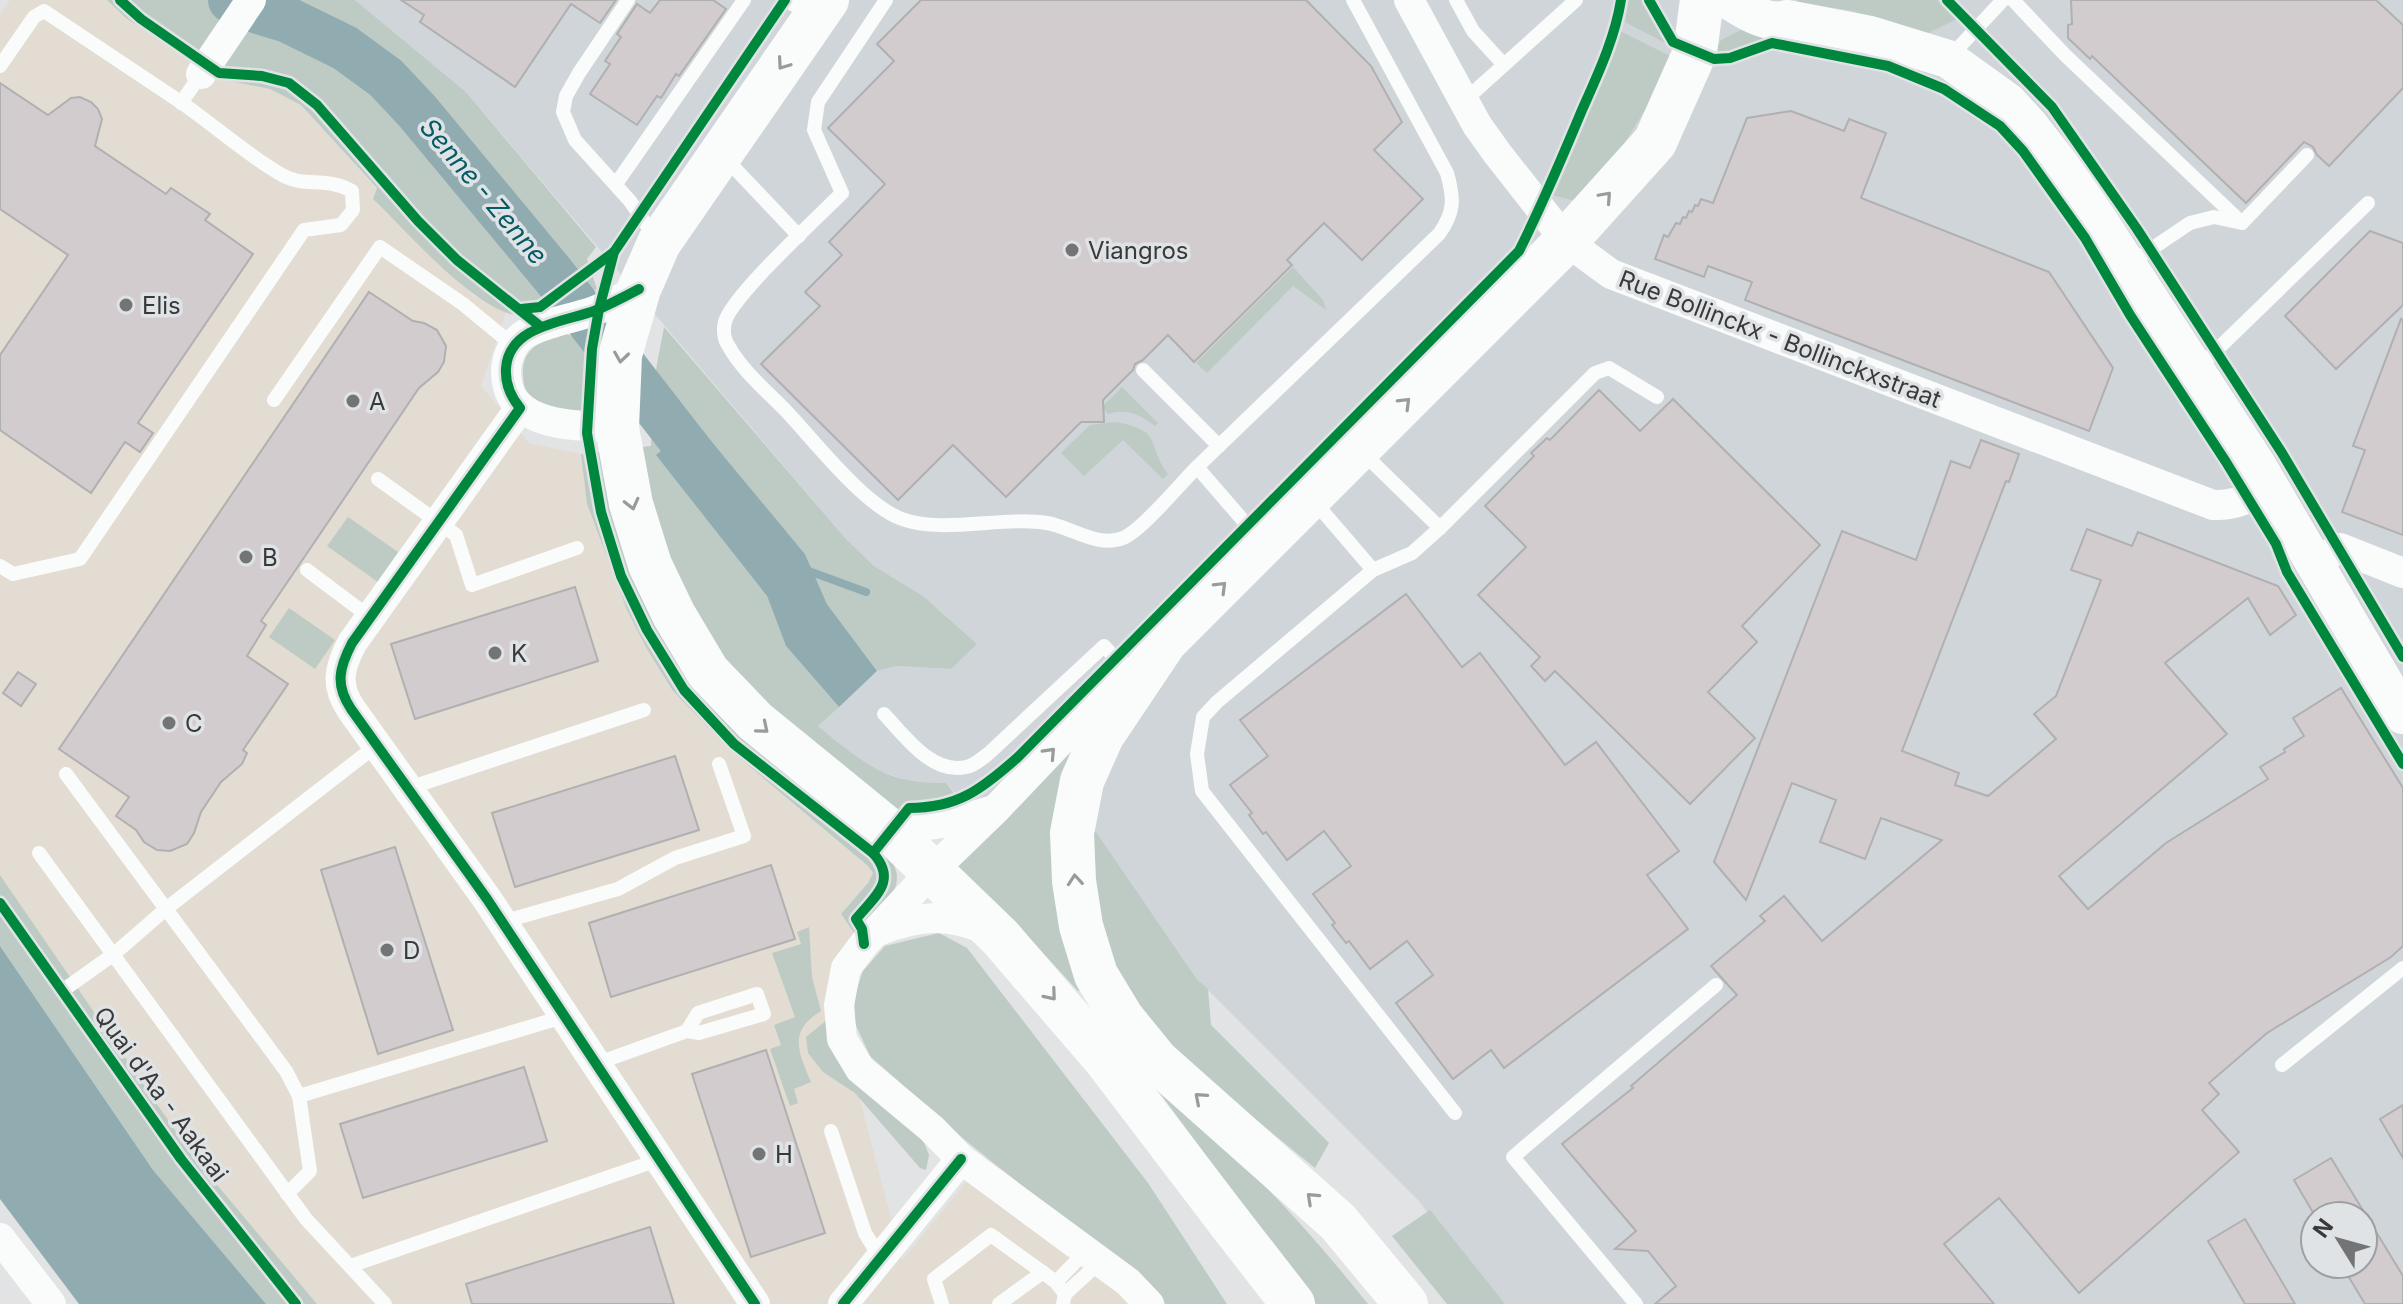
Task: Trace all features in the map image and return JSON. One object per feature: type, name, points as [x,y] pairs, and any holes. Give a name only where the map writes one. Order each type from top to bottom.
[{"type":"highway","points":[[1406,1304],[1338,1222],[1157,1061],[1122,1018],[1096,975],[1081,926],[1074,881],[1072,833],[1082,781],[1102,736],[1165,642],[1566,241],[1655,142],[1695,52],[1702,0]]},
{"type":"highway","points":[[809,6],[721,154],[659,243],[639,289],[620,355],[617,428],[631,504],[650,565],[674,615],[708,672],[755,721],[890,831],[1000,937],[1105,1059],[1293,1304]]},
{"type":"highway","points":[[1230,1223],[1268,1304]]},
{"type":"street","points":[[205,67],[251,0]]},
{"type":"street","name":"Rue Bollinckx - Bollinckxstraat","points":[[1409,0],[1464,101],[1497,153],[1566,241],[1611,274],[2213,505],[2229,506],[2244,502],[2270,487]]},
{"type":"street","points":[[1695,52],[1726,21],[1760,8],[1897,42],[1948,59],[2008,102],[2075,184],[2196,369],[2315,562],[2403,715]]},
{"type":"street","points":[[617,428],[544,421],[520,408],[506,382],[506,363],[514,346],[525,334],[599,309],[639,289]]},
{"type":"street","points":[[520,408],[343,660],[339,682],[343,697],[598,1063],[658,1160],[755,1304]]},
{"type":"street","points":[[2315,562],[2340,548],[2403,573]]},
{"type":"street","points":[[1149,1304],[1128,1282],[961,1159],[932,1129],[860,1069],[842,1039],[839,1005],[846,968],[876,931],[1127,671],[1165,642]]},
{"type":"street","points":[[890,831],[955,821],[996,809]]},
{"type":"street","points":[[876,931],[908,920],[941,917],[968,922],[1000,937]]},
{"type":"street","points":[[843,1304],[961,1159]]},
{"type":"street","points":[[0,1238],[51,1304]]},
{"type":"lane","points":[[628,0],[579,73],[566,96],[563,112],[575,140],[616,184],[659,243]]},
{"type":"lane","points":[[616,184],[744,0]]},
{"type":"lane","points":[[886,0],[818,102],[814,130],[842,193],[737,300],[724,324],[725,343],[879,506],[902,519],[919,523],[1048,523],[1105,540],[1122,538],[1135,530],[1449,221],[1454,207],[1447,173],[1353,0]]},
{"type":"lane","points":[[1456,0],[1473,31],[1504,65]]},
{"type":"lane","points":[[1464,101],[1576,0]]},
{"type":"lane","points":[[1948,59],[2003,0]]},
{"type":"lane","points":[[2013,0],[2065,55],[2242,223]]},
{"type":"lane","points":[[0,66],[34,17],[44,11],[284,177],[311,183],[338,183],[352,191],[353,210],[341,225],[304,230],[80,559],[13,574],[0,566]]},
{"type":"lane","points":[[181,103],[205,67]]},
{"type":"lane","points":[[721,154],[799,236]]},
{"type":"lane","points":[[2242,223],[2307,155]]},
{"type":"lane","points":[[2196,369],[2368,203]]},
{"type":"lane","points":[[2128,264],[2190,223],[2214,217],[2242,223]]},
{"type":"lane","points":[[274,400],[380,247],[463,304],[514,346]]},
{"type":"lane","points":[[1455,1113],[1202,791],[1197,754],[1203,717],[1373,570],[1412,553],[1595,373],[1609,368],[1657,397]]},
{"type":"lane","points":[[1143,370],[1219,446]]},
{"type":"lane","points":[[1359,449],[1440,528]]},
{"type":"lane","points":[[1197,467],[1264,544]]},
{"type":"lane","points":[[378,479],[456,535],[472,585],[577,548]]},
{"type":"lane","points":[[1310,497],[1373,570]]},
{"type":"lane","points":[[307,570],[371,618]]},
{"type":"lane","points":[[884,714],[927,758],[953,768],[968,767],[988,754],[1104,646],[1127,671]]},
{"type":"lane","points":[[409,788],[644,710]]},
{"type":"lane","points":[[62,991],[114,954],[167,908],[377,745]]},
{"type":"lane","points":[[502,922],[618,889],[675,858],[744,836],[719,764]]},
{"type":"lane","points":[[66,774],[286,1071],[299,1096],[310,1171],[287,1194]]},
{"type":"lane","points":[[39,853],[306,1219],[385,1304]]},
{"type":"lane","name":"Quai d'Aa - Aakaai","points":[[0,903],[181,1159],[296,1304]]},
{"type":"lane","points":[[2282,1065],[2403,968]]},
{"type":"lane","points":[[1636,1304],[1513,1157],[1716,985]]},
{"type":"lane","points":[[598,1063],[687,1031],[699,1033],[764,1014],[757,994],[698,1013],[687,1031]]},
{"type":"lane","points":[[299,1096],[566,1016]]},
{"type":"lane","points":[[831,1131],[865,1233],[881,1259]]},
{"type":"lane","points":[[350,1266],[658,1160]]},
{"type":"lane","points":[[942,1304],[934,1279],[991,1235],[1056,1282],[1064,1299]]},
{"type":"lane","points":[[1056,1282],[1093,1256]]},
{"type":"lane","points":[[1064,1299],[1093,1256]]},
{"type":"lane","points":[[999,1304],[1043,1272]]},
{"type":"shaded area","points":[[10,0],[107,0],[126,18],[216,78],[270,89],[301,105],[473,296],[506,311],[481,386],[529,443],[581,454],[587,504],[627,610],[673,691],[730,750],[868,866],[873,874],[841,914],[855,934],[837,959],[855,1081],[902,1260],[987,1157],[1166,1304],[317,1304],[192,1155],[0,875],[0,14]]},
{"type":"shaded area","points":[[107,0],[274,0],[281,3],[283,0],[355,0],[466,92],[596,247],[587,259],[597,289],[561,307],[522,316],[504,312],[484,301],[443,268],[373,199],[377,188],[301,105],[270,89],[216,78],[126,18]]},
{"type":"shaded area","points":[[355,0],[2403,0],[2403,1304],[1495,1304],[1419,1201],[1196,978],[1090,823],[986,829],[946,783],[917,784],[870,768],[818,726],[877,671],[895,666],[950,669],[976,643],[923,596],[874,566],[846,539],[466,92]]},
{"type":"shaded area","points":[[1628,0],[1645,0],[1667,41],[1665,43],[1625,22]]},
{"type":"shaded area","points":[[1798,0],[1937,0],[1957,19],[1926,34],[1853,11]]},
{"type":"shaded area","points":[[1743,29],[1765,34],[1761,43],[1729,56],[1713,56],[1721,40]]},
{"type":"shaded area","points":[[1620,31],[1670,56],[1653,97],[1602,179],[1575,201],[1552,195]]},
{"type":"shaded area","points":[[1293,267],[1323,300],[1326,310],[1293,286],[1207,373],[1196,363]]},
{"type":"shaded area","points":[[664,327],[846,539],[874,566],[923,596],[977,644],[951,669],[896,666],[877,671],[827,604],[805,554],[696,424],[657,455],[767,596],[786,646],[839,707],[818,726],[876,769],[906,780],[946,783],[962,804],[883,847],[896,871],[895,889],[884,906],[855,934],[841,914],[873,873],[730,750],[673,691],[627,610],[587,504],[581,454],[651,446],[652,391]]},
{"type":"shaded area","points":[[564,333],[588,342],[582,416],[554,415],[526,395],[523,370],[528,354],[541,343]]},
{"type":"shaded area","points":[[1122,387],[1158,423],[1155,426],[1133,414],[1108,414],[1102,407]]},
{"type":"shaded area","points":[[1115,422],[1148,434],[1168,474],[1163,479],[1123,440],[1084,476],[1061,453],[1090,425]]},
{"type":"shaded area","points":[[348,517],[398,552],[378,582],[327,546]]},
{"type":"shaded area","points":[[289,608],[335,640],[315,669],[269,637]]},
{"type":"shaded area","points":[[1098,720],[1090,823],[1196,978],[1208,989],[1211,1025],[1329,1143],[1315,1168],[1155,1037],[1114,978],[1078,991],[1021,929],[951,866]]},
{"type":"shaded area","points":[[0,875],[192,1155],[317,1304],[266,1304],[153,1170],[0,946]]},
{"type":"shaded area","points":[[809,927],[812,977],[821,1011],[804,1026],[800,1034],[802,1061],[811,1082],[794,1089],[798,1103],[790,1106],[770,1049],[781,1045],[774,1025],[795,1017],[772,953],[801,944],[797,932]]},
{"type":"shaded area","points":[[939,933],[967,948],[1148,1183],[1227,1304],[1166,1304],[965,1140],[870,1056],[854,1021],[855,994],[863,971],[885,946]]},
{"type":"shaded area","points":[[827,1020],[921,1135],[929,1155],[926,1170],[920,1168],[855,1093],[823,1072],[808,1053],[806,1037]]},
{"type":"shaded area","points":[[1136,1061],[1257,1178],[1368,1304],[1316,1304]]},
{"type":"shaded area","points":[[1430,1210],[1505,1304],[1447,1304],[1392,1236]]},
{"type":"water","points":[[696,423],[805,554],[827,604],[877,671],[839,707],[786,646],[767,596],[656,455]]},
{"type":"water","points":[[0,946],[153,1170],[266,1304],[79,1304],[0,1199]]},
{"type":"building","points":[[401,0],[616,0],[600,23],[571,4],[515,87],[420,22],[424,15]]},
{"type":"building","points":[[660,0],[713,0],[726,9],[679,76],[676,74],[661,98],[657,96],[637,125],[590,94],[610,64],[605,61],[621,37],[617,34],[637,4],[650,13]]},
{"type":"building","name":"Viangros","points":[[921,0],[1306,0],[1371,66],[1402,122],[1374,150],[1423,199],[1362,260],[1324,223],[1287,260],[1292,265],[1194,362],[1168,335],[1135,364],[1133,370],[1103,400],[1104,422],[1081,422],[1006,497],[953,445],[898,500],[761,364],[820,306],[805,292],[842,255],[829,242],[885,184],[828,128],[894,61],[877,44]]},
{"type":"building","points":[[2071,0],[2376,0],[2403,25],[2403,88],[2329,166],[2313,147],[2304,142],[2246,203],[2092,56],[2090,59],[2068,38],[2068,25],[2072,24]]},
{"type":"building","name":"Elis","points":[[0,83],[48,115],[71,98],[80,97],[91,102],[102,119],[95,146],[166,194],[171,188],[210,214],[205,220],[253,254],[138,423],[153,433],[140,452],[125,442],[91,493],[0,430],[0,355],[68,255],[0,209]]},
{"type":"building","points":[[1791,111],[1844,131],[1849,119],[1886,133],[1861,198],[2049,272],[2113,368],[2089,431],[1745,300],[1752,282],[1708,266],[1704,277],[1655,259],[1664,235],[1668,237],[1676,223],[1680,224],[1701,199],[1713,203],[1747,118]]},
{"type":"building","points":[[2370,231],[2403,243],[2403,305],[2336,369],[2285,316]]},
{"type":"building","points":[[369,292],[413,321],[437,330],[446,346],[444,362],[438,372],[419,388],[261,621],[266,625],[247,656],[288,684],[243,750],[247,753],[242,764],[221,782],[201,812],[187,844],[170,851],[157,850],[116,816],[129,797],[59,749]]},
{"type":"building","points":[[2401,319],[2403,535],[2342,512],[2365,450],[2353,446]]},
{"type":"building","points":[[1599,390],[1640,431],[1673,399],[1820,545],[1742,626],[1757,642],[1708,692],[1755,738],[1690,804],[1555,671],[1545,681],[1531,666],[1540,657],[1478,595],[1526,547],[1485,506],[1534,456],[1531,453],[1547,438],[1550,440]]},
{"type":"building","points":[[1981,440],[2019,454],[1902,751],[1959,773],[1955,785],[1988,796],[2056,739],[2034,714],[2056,696],[2101,580],[2071,570],[2087,529],[2132,546],[2138,532],[2278,586],[2296,615],[2270,635],[2248,598],[2165,663],[2227,734],[2059,876],[2088,909],[2166,843],[2268,779],[2260,767],[2304,736],[2293,718],[2341,688],[2403,788],[2403,946],[2391,957],[2267,1033],[2209,1083],[2219,1094],[2202,1110],[2239,1152],[2079,1293],[1999,1198],[1944,1244],[1994,1304],[1655,1304],[1676,1286],[1648,1251],[1615,1249],[1636,1231],[1562,1144],[1633,1088],[1631,1086],[1737,995],[1711,966],[1765,921],[1760,916],[1784,896],[1822,941],[1942,840],[1881,818],[1865,859],[1820,842],[1836,800],[1792,783],[1746,900],[1714,862],[1842,531],[1916,560],[1951,461],[1970,468]]},
{"type":"building","name":"K","points":[[575,587],[598,661],[415,719],[391,644]]},
{"type":"building","points":[[1406,594],[1462,667],[1480,653],[1565,765],[1596,742],[1679,851],[1647,875],[1688,929],[1504,1068],[1491,1050],[1453,1079],[1396,1003],[1433,975],[1407,941],[1370,969],[1349,941],[1346,943],[1332,925],[1335,923],[1313,894],[1351,866],[1324,831],[1287,860],[1266,832],[1263,834],[1249,815],[1252,813],[1230,785],[1268,756],[1240,720]]},
{"type":"building","points":[[18,672],[36,684],[21,706],[3,693]]},
{"type":"building","points":[[675,756],[699,830],[515,887],[492,813]]},
{"type":"building","name":"D","points":[[395,847],[453,1030],[378,1054],[321,870]]},
{"type":"building","points":[[771,865],[795,939],[611,997],[589,923]]},
{"type":"building","name":"H","points":[[766,1050],[825,1233],[751,1257],[692,1074]]},
{"type":"building","points":[[524,1067],[547,1141],[363,1198],[340,1124]]},
{"type":"building","points":[[2403,1105],[2403,1158],[2380,1119]]},
{"type":"building","points":[[2331,1158],[2357,1200],[2306,1200],[2294,1180]]},
{"type":"building","points":[[2245,1219],[2295,1304],[2245,1304],[2208,1241]]},
{"type":"building","points":[[650,1227],[674,1304],[472,1304],[466,1284]]},
{"type":"building","points":[[2379,1237],[2403,1276],[2403,1304],[2365,1304],[2351,1280],[2379,1280]]},
{"type":"waterway","name":"Senne - Zenne","points":[[231,0],[288,20],[345,48],[386,78],[554,276],[717,486]]},
{"type":"waterway","points":[[806,570],[866,592]]},
{"type":"cycle path","points":[[120,0],[141,19],[219,73],[262,76],[289,83],[317,105],[418,221],[457,260],[541,327]]},
{"type":"cycle path","points":[[785,0],[614,252],[592,349],[587,433],[601,512],[621,576],[647,630],[684,690],[734,744],[873,853],[909,808],[942,805],[956,800],[981,787],[1018,757],[1519,251],[1600,69],[1615,28],[1621,0]]},
{"type":"cycle path","points":[[1649,0],[1673,42],[1714,59],[1730,58],[1772,43],[1888,66],[1944,89],[2000,126],[2023,151],[2085,238],[2130,315],[2276,544],[2287,572],[2403,764]]},
{"type":"cycle path","points":[[1947,0],[2052,107],[2137,229],[2282,453],[2403,657]]},
{"type":"cycle path","points":[[521,309],[540,307],[614,252]]},
{"type":"cycle path","points":[[639,289],[594,311],[540,328],[517,343],[509,354],[506,374],[513,399],[520,408],[352,643],[344,660],[341,684],[351,709],[487,899],[755,1304]]},
{"type":"cycle path","points":[[864,944],[862,929],[856,919],[884,880],[884,872],[873,853]]},
{"type":"cycle path","points":[[0,903],[181,1159],[296,1304]]},
{"type":"cycle path","points":[[843,1304],[961,1159]]},
{"type":"place","name":"Viangros","points":[[1072,250]]},
{"type":"place","name":"Elis","points":[[126,305]]},
{"type":"place","name":"A","points":[[353,401]]},
{"type":"place","name":"B","points":[[246,557]]},
{"type":"place","name":"K","points":[[495,653]]},
{"type":"place","name":"C","points":[[169,723]]},
{"type":"place","name":"D","points":[[387,950]]},
{"type":"place","name":"H","points":[[759,1154]]}]
